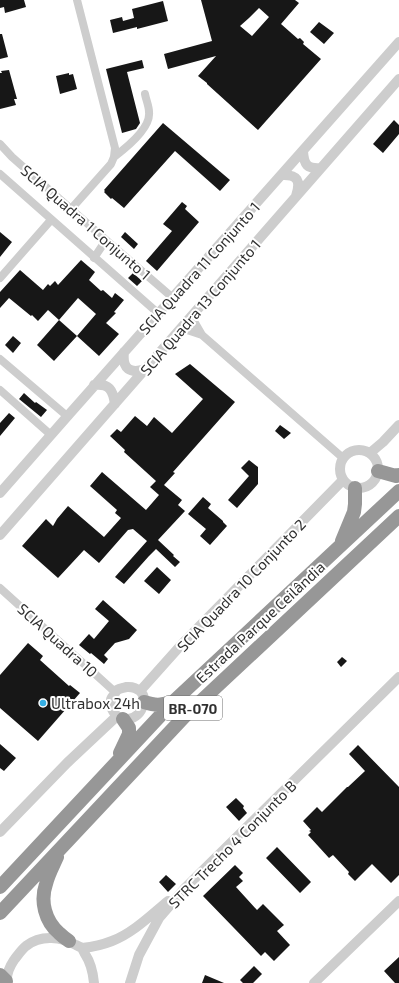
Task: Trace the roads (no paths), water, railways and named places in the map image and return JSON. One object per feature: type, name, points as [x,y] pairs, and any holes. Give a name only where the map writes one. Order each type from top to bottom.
[{"type":"highway","points":[[378,471],[396,476],[399,475]]},
{"type":"highway","points":[[339,547],[354,512],[355,504],[349,484]]},
{"type":"highway","name":"Estrada Parque Ceilândia","points":[[0,887],[173,702],[399,491]]},
{"type":"highway","name":"Estrada Parque Ceilândia","points":[[0,913],[184,716],[399,516]]},
{"type":"highway","points":[[142,697],[154,706],[173,702]]},
{"type":"highway","points":[[106,774],[120,753],[128,734],[129,728],[120,717]]},
{"type":"highway","points":[[63,846],[45,885],[43,903],[49,921],[58,932],[69,941]]},
{"type":"street","points":[[71,208],[111,164],[114,157],[115,148],[77,0]]},
{"type":"street","name":"SCIA Quadra 11 Conjunto 1","points":[[0,493],[399,42]]},
{"type":"street","name":"SCIA Quadra 13 Conjunto 1","points":[[0,535],[399,79]]},
{"type":"street","points":[[114,157],[126,148],[145,128],[149,120],[150,112],[144,94]]},
{"type":"street","name":"SCIA Quadra 1 Conjunto 1","points":[[0,144],[12,157],[173,298]]},
{"type":"street","points":[[303,151],[305,163],[314,168],[322,168]]},
{"type":"street","points":[[0,174],[159,314]]},
{"type":"street","points":[[281,175],[294,176],[298,182],[299,188],[296,196]]},
{"type":"street","points":[[0,278],[51,220]]},
{"type":"street","points":[[94,258],[106,240]]},
{"type":"street","points":[[191,316],[202,335],[343,458]]},
{"type":"street","points":[[181,328],[202,335]]},
{"type":"street","points":[[124,352],[123,360],[125,365],[131,370],[137,371],[146,369]]},
{"type":"street","points":[[0,359],[67,416]]},
{"type":"street","points":[[94,385],[100,384],[107,386],[112,391],[115,404]]},
{"type":"street","points":[[0,390],[51,435]]},
{"type":"street","points":[[370,453],[399,425]]},
{"type":"street","points":[[354,450],[364,450],[370,453],[375,458],[378,465],[376,478],[370,485],[363,488],[349,484],[340,474],[341,461],[343,458],[349,452],[354,450]]},
{"type":"street","name":"SCIA Quadra 10 Conjunto 2","points":[[142,697],[182,644],[349,484]]},
{"type":"street","name":"SCIA Quadra 10","points":[[0,588],[115,692]]},
{"type":"street","name":"STRC Trecho 4 Conjunto B","points":[[130,983],[140,955],[159,918],[186,888],[399,678]]},
{"type":"street","points":[[129,686],[136,688],[142,697],[142,710],[129,720],[120,717],[113,712],[110,706],[110,700],[115,692],[129,686]]},
{"type":"street","points":[[0,832],[67,763],[120,717]]},
{"type":"street","points":[[82,948],[101,945],[114,941],[125,935],[186,888]]},
{"type":"street","points":[[314,983],[399,901]]},
{"type":"street","points":[[4,981],[11,965],[26,946],[44,938],[56,938],[69,941],[82,948],[94,974],[94,983]]},
{"type":"place","name":"Ultrabox 24h","points":[[43,703]]}]
